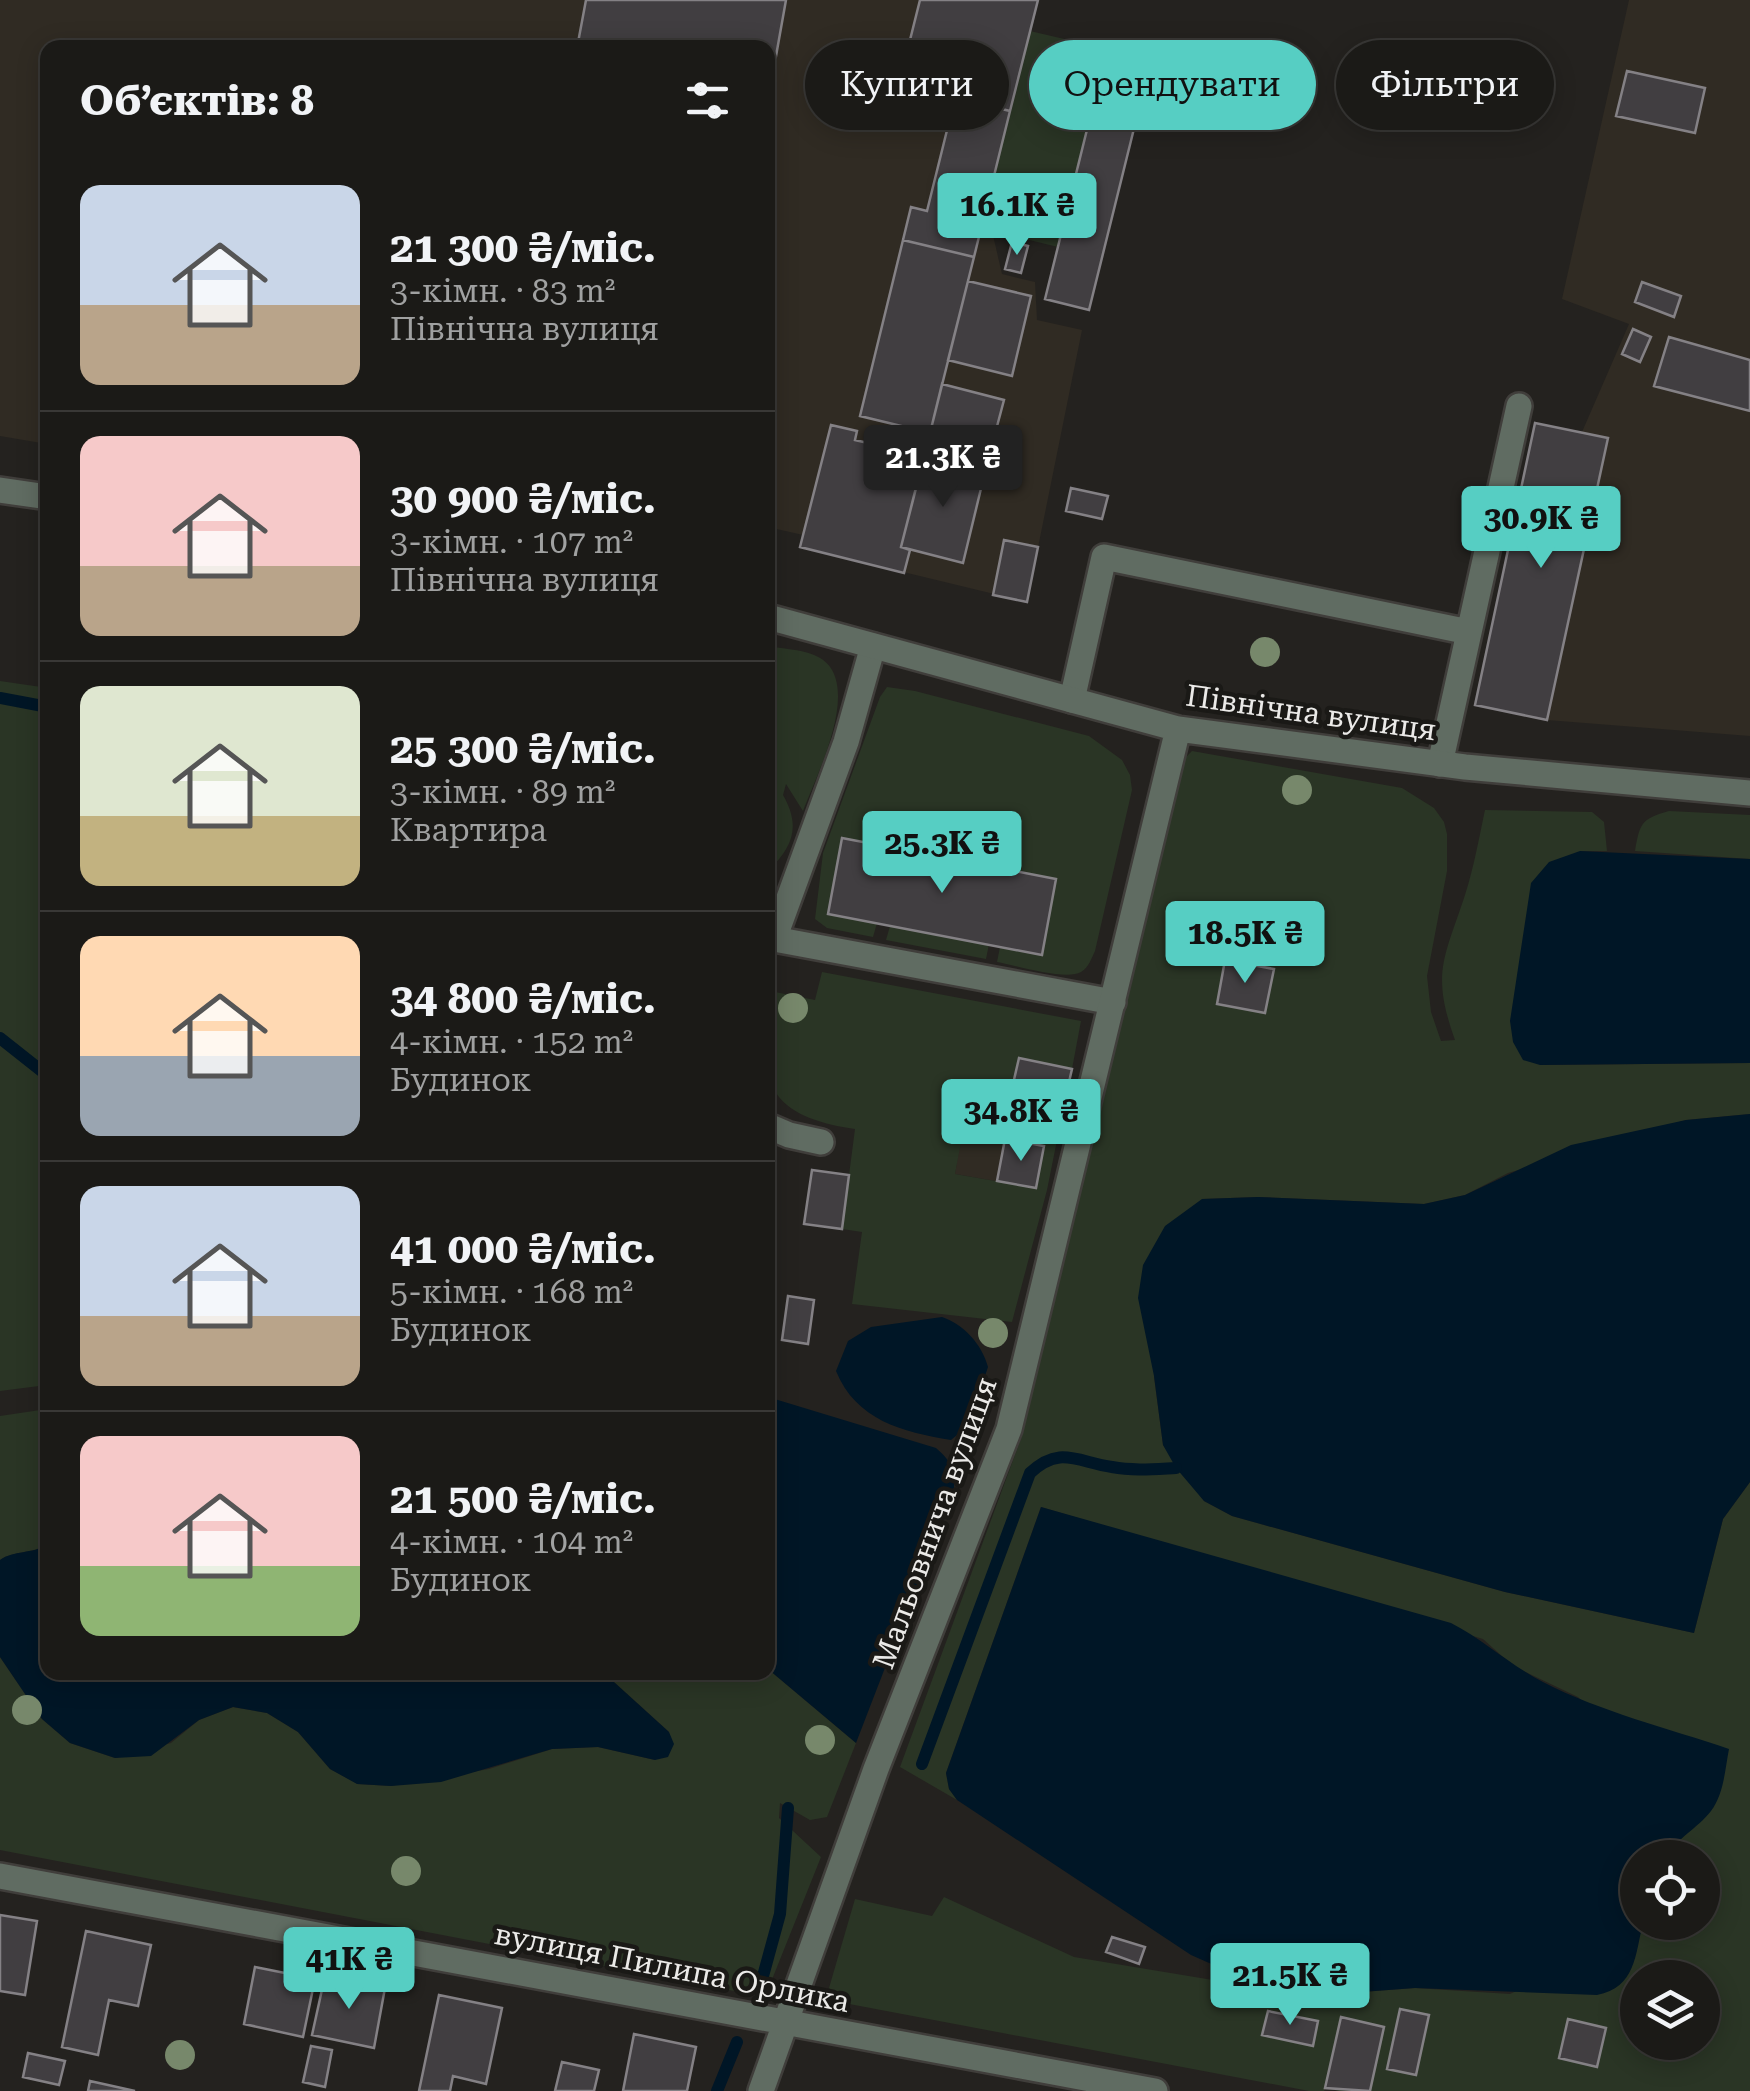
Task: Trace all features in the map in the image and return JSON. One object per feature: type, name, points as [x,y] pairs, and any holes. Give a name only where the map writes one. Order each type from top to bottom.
[{"type":"street","points":[[1440,764],[1519,406]]},
{"type":"street","points":[[0,490],[40,496]]},
{"type":"street","points":[[1072,700],[1104,556],[1470,632]]},
{"type":"street","name":"Північна вулиця","points":[[775,619],[1178,730],[1440,764],[1750,793]]},
{"type":"street","points":[[775,938],[846,742],[872,646]]},
{"type":"street","name":"Мальовнича вулиця","points":[[761,2091],[884,1750],[1008,1429],[1178,730]]},
{"type":"street","points":[[775,950],[1112,1002]]},
{"type":"street","points":[[775,1128],[821,1142]]},
{"type":"street","name":"вулиця Пилипа Орлика","points":[[0,1876],[1154,2091]]},
{"type":"shaded area","points":[[0,0],[1038,0],[1009,115],[1009,40],[805,40],[805,130],[1005,130],[981,227],[992,231],[1002,274],[1035,282],[1037,320],[1082,330],[1027,602],[800,547],[803,535],[775,529],[775,40],[40,40],[40,443],[0,436]]},
{"type":"shaded area","points":[[1629,0],[1750,0],[1750,736],[1547,720],[1475,705],[1535,423],[1582,432],[1629,324],[1562,299]]},
{"type":"shaded area","points":[[962,1132],[1044,1146],[1035,1188],[955,1174]]},
{"type":"green space","points":[[1030,31],[1068,40],[1029,40],[1029,130],[1087,130],[1058,247],[981,228],[1005,130],[1009,130],[1009,115]]},
{"type":"green space","points":[[775,647],[809,653],[830,666],[837,683],[838,704],[834,728],[803,811],[786,784],[783,795],[793,827],[775,863]]},
{"type":"green space","points":[[0,681],[40,687],[40,1386],[0,1391]]},
{"type":"green space","points":[[887,687],[1089,736],[1122,760],[1132,790],[1095,951],[1081,972],[1053,974],[997,962],[1000,947],[843,838],[828,913],[877,923],[873,937],[827,928],[815,919],[823,853]]},
{"type":"green space","points":[[1192,751],[1402,788],[1434,808],[1447,834],[1447,871],[1427,976],[1431,1012],[1441,1041],[1455,1040],[1443,998],[1443,966],[1471,874],[1485,810],[1592,812],[1604,822],[1607,851],[1580,851],[1540,1065],[1750,1063],[1750,1114],[1686,1120],[1508,1173],[1465,1195],[1424,1204],[1258,1197],[1202,1199],[1154,1377],[1163,1445],[1204,1501],[1232,1516],[1505,1592],[1694,1633],[1723,1519],[1750,1482],[1750,2091],[1309,2091],[844,2003],[829,1988],[855,1899],[932,1916],[944,1897],[1074,1957],[1267,1989],[1348,1993],[1415,1988],[1510,1994],[1627,1940],[1720,1940],[1720,1840],[1677,1840],[1702,1819],[1578,1697],[1513,1666],[1483,1639],[1041,1507],[946,1773],[949,1789],[957,1800],[900,1767],[1022,1436],[1169,827],[1178,765]]},
{"type":"green space","points":[[1669,811],[1750,815],[1750,859],[1635,851],[1643,824]]},
{"type":"green space","points":[[890,926],[989,944],[986,959],[886,940]]},
{"type":"green space","points":[[822,972],[1081,1021],[1072,1069],[1018,1059],[1014,1084],[1066,1095],[1047,1190],[1012,1322],[852,1304],[862,1232],[842,1229],[855,1129],[800,1114],[783,1102],[775,1090],[775,992],[815,1000]],"holes":[[[963,1132],[1043,1147],[1036,1188],[955,1174]]]},
{"type":"green space","points":[[40,1410],[40,1548],[0,1560],[0,1416]]},
{"type":"green space","points":[[0,1657],[42,1719],[70,1743],[115,1758],[171,1743],[199,1720],[233,1707],[267,1713],[298,1732],[330,1769],[358,1784],[391,1786],[489,1769],[552,1749],[598,1747],[655,1760],[669,1732],[612,1680],[775,1680],[775,1675],[856,1743],[827,1817],[810,1820],[780,1803],[779,1818],[821,1857],[765,1997],[0,1850]]},
{"type":"water","points":[[1580,851],[1750,859],[1750,1063],[1540,1065],[1523,1060],[1513,1042],[1510,1021],[1531,883],[1549,862]]},
{"type":"water","points":[[1750,1114],[1750,1482],[1723,1519],[1694,1633],[1505,1592],[1232,1516],[1204,1501],[1176,1468],[1163,1445],[1138,1298],[1143,1265],[1165,1226],[1202,1199],[1258,1197],[1424,1204],[1465,1195],[1571,1145],[1686,1120]]},
{"type":"water","points":[[942,1317],[971,1336],[988,1367],[968,1426],[951,1440],[898,1428],[868,1412],[845,1388],[836,1371],[848,1341],[871,1327]]},
{"type":"water","points":[[775,1399],[936,1448],[953,1471],[954,1489],[856,1743],[775,1675]]},
{"type":"water","points":[[1041,1507],[1451,1623],[1565,1693],[1729,1749],[1715,1804],[1681,1840],[1620,1840],[1620,1940],[1639,1940],[1634,1960],[1620,1960],[1620,1985],[1597,1995],[1415,1988],[1348,1993],[1268,1989],[1191,1955],[957,1800],[949,1789],[946,1773]]},
{"type":"water","points":[[40,1548],[40,1680],[612,1680],[669,1732],[674,1744],[668,1757],[655,1760],[598,1747],[552,1749],[441,1782],[357,1784],[330,1769],[298,1732],[267,1713],[233,1707],[199,1720],[151,1756],[115,1758],[70,1743],[42,1719],[0,1657],[0,1560]]},
{"type":"building","points":[[586,0],[786,0],[775,62],[775,40],[578,40]]},
{"type":"building","points":[[920,0],[1038,0],[1010,111],[1009,40],[910,40]]},
{"type":"building","points":[[1627,71],[1705,88],[1695,133],[1616,116]]},
{"type":"building","points":[[947,130],[1005,130],[974,257],[903,240],[911,207],[927,211]]},
{"type":"building","points":[[1087,130],[1134,130],[1089,310],[1045,299]]},
{"type":"building","points":[[903,240],[974,257],[930,433],[860,416]]},
{"type":"building","points":[[1012,242],[1028,246],[1021,273],[1005,269]]},
{"type":"building","points":[[968,281],[1031,296],[1012,376],[948,360]]},
{"type":"building","points":[[1642,282],[1681,296],[1674,317],[1635,302]]},
{"type":"building","points":[[1633,329],[1651,337],[1640,362],[1622,354]]},
{"type":"building","points":[[1669,337],[1750,360],[1750,411],[1654,386]]},
{"type":"building","points":[[942,384],[1004,400],[991,449],[930,433]]},
{"type":"building","points":[[1535,423],[1608,438],[1547,720],[1475,705]]},
{"type":"building","points":[[831,425],[857,431],[855,440],[924,456],[901,547],[910,550],[904,573],[800,547]]},
{"type":"building","points":[[924,457],[985,472],[963,563],[901,547]]},
{"type":"building","points":[[1071,488],[1108,496],[1102,519],[1066,511]]},
{"type":"building","points":[[1004,540],[1038,547],[1027,602],[993,595]]},
{"type":"building","points":[[842,838],[1056,879],[1042,955],[828,914]]},
{"type":"building","points":[[1225,960],[1274,969],[1265,1013],[1217,1004]]},
{"type":"building","points":[[1019,1058],[1072,1069],[1066,1095],[1013,1084]]},
{"type":"building","points":[[1005,1139],[1044,1146],[1036,1188],[997,1181]]},
{"type":"building","points":[[812,1170],[849,1175],[842,1229],[804,1224]]},
{"type":"building","points":[[788,1296],[814,1300],[808,1344],[782,1340]]},
{"type":"building","points":[[0,1915],[37,1921],[25,1995],[0,1991]]},
{"type":"building","points":[[86,1931],[151,1945],[138,2006],[109,2000],[98,2055],[62,2047]]},
{"type":"building","points":[[1112,1937],[1145,1947],[1139,1964],[1106,1952]]},
{"type":"building","points":[[255,1967],[315,1979],[303,2037],[244,2024]]},
{"type":"building","points":[[325,1976],[385,1988],[374,2048],[312,2035]]},
{"type":"building","points":[[439,1995],[502,2008],[486,2084],[453,2076],[450,2091],[419,2091]]},
{"type":"building","points":[[1400,2009],[1429,2015],[1416,2075],[1387,2069]]},
{"type":"building","points":[[1268,2011],[1318,2021],[1313,2046],[1262,2035]]},
{"type":"building","points":[[1341,2017],[1384,2027],[1370,2091],[1325,2088]]},
{"type":"building","points":[[1568,2019],[1606,2028],[1597,2067],[1559,2058]]},
{"type":"building","points":[[634,2034],[696,2047],[687,2091],[623,2091]]},
{"type":"building","points":[[311,2046],[332,2050],[325,2087],[303,2082]]},
{"type":"building","points":[[28,2053],[65,2061],[59,2085],[23,2077]]},
{"type":"building","points":[[562,2062],[599,2070],[594,2091],[555,2091]]},
{"type":"building","points":[[90,2081],[135,2091],[88,2091]]},
{"type":"waterway","points":[[0,698],[40,706]]},
{"type":"waterway","points":[[0,1038],[40,1070]]},
{"type":"waterway","points":[[922,1764],[1030,1473],[1060,1457],[1128,1469],[1176,1468]]},
{"type":"waterway","points":[[760,1987],[780,1914],[788,1808]]},
{"type":"waterway","points":[[717,2091],[737,2042]]}]
